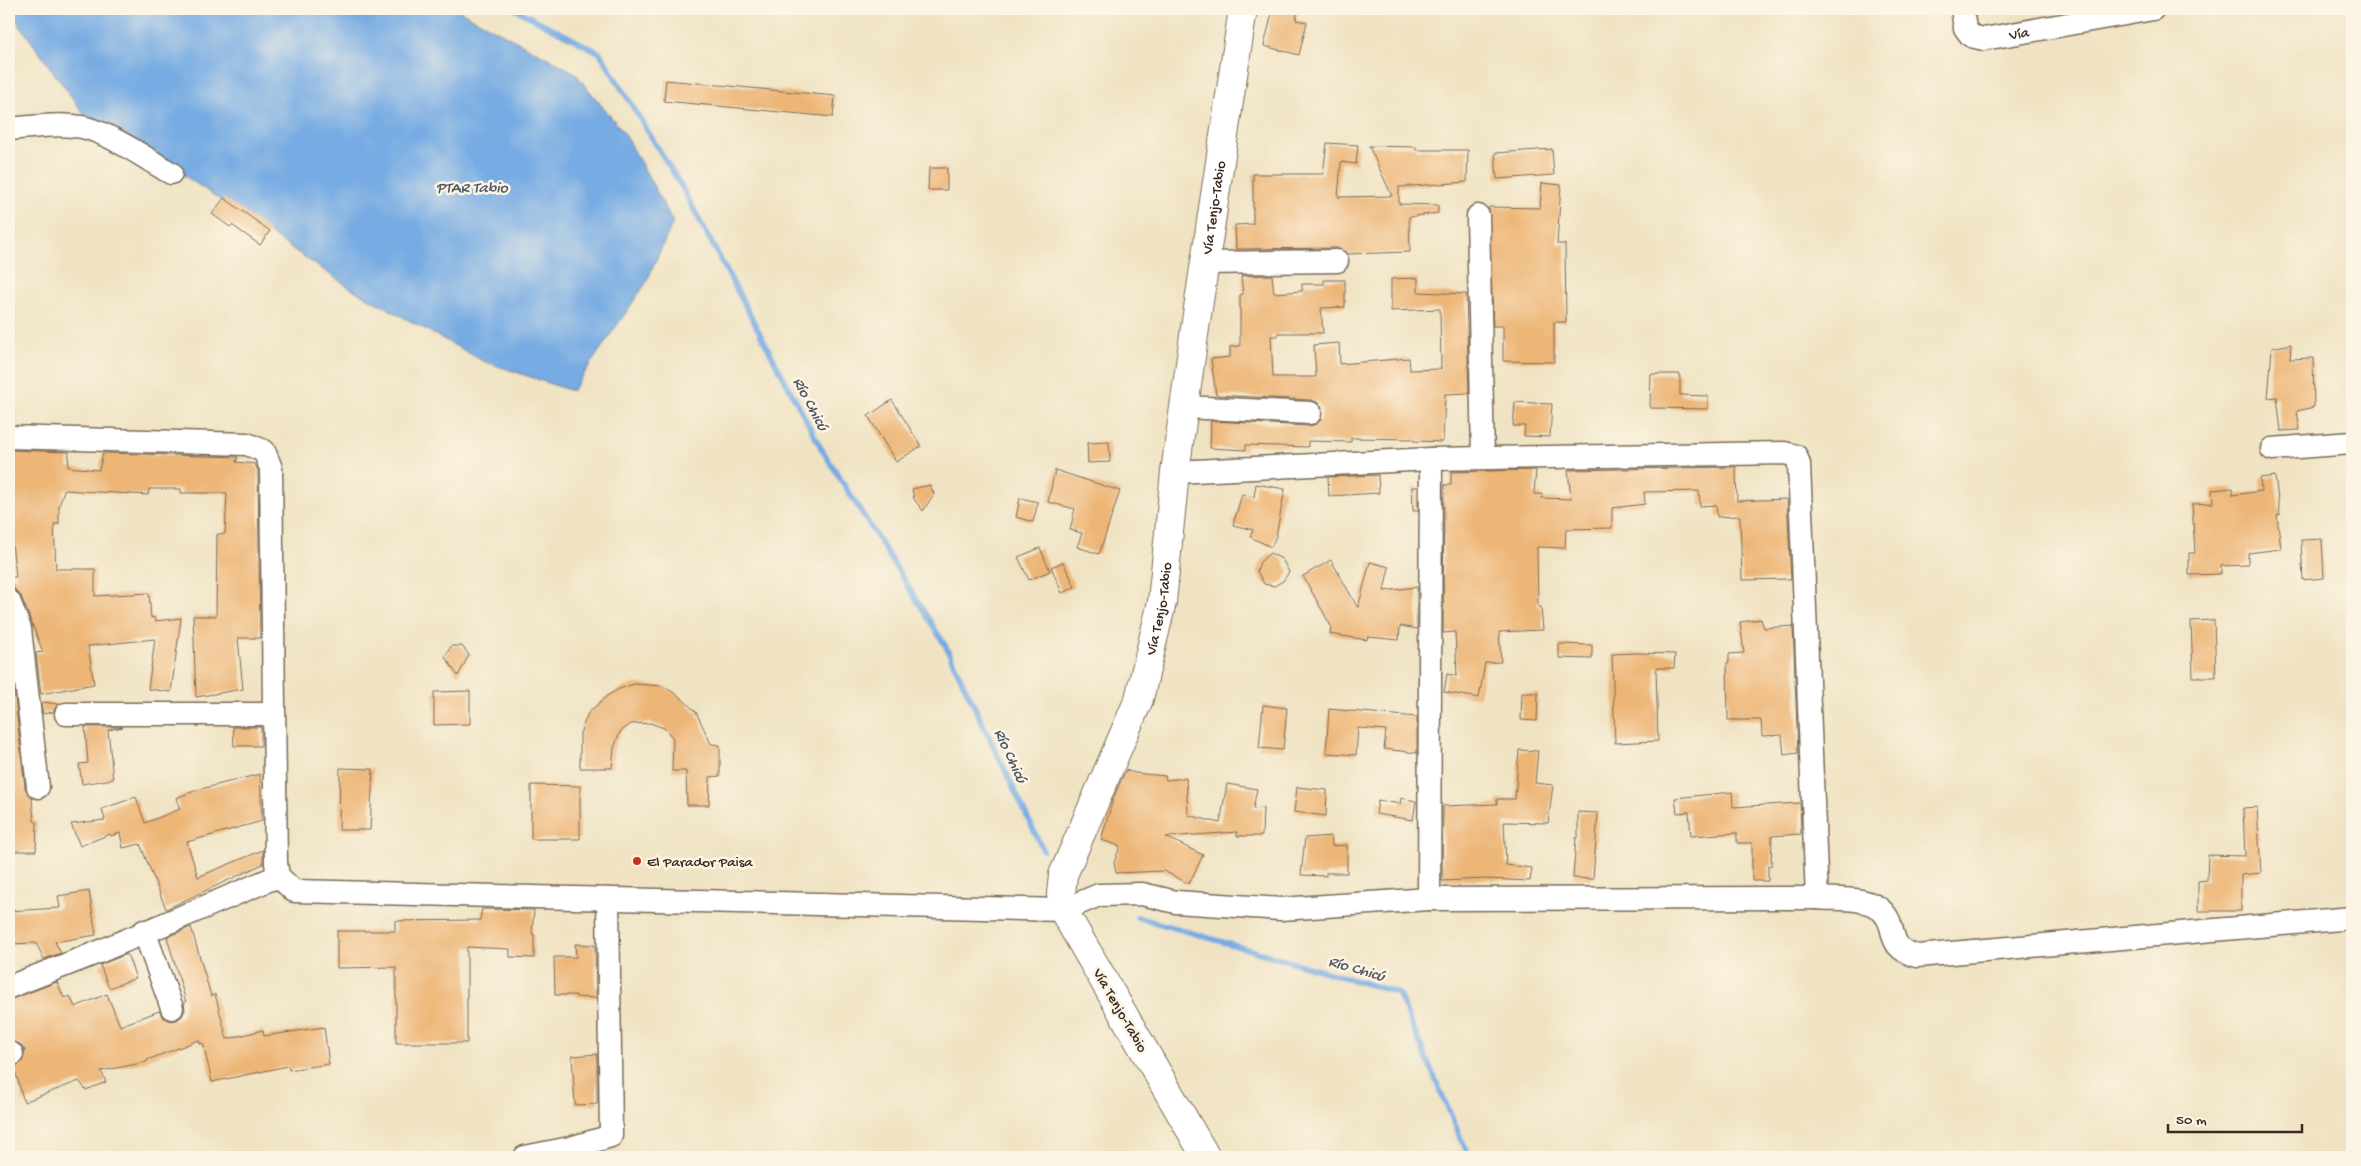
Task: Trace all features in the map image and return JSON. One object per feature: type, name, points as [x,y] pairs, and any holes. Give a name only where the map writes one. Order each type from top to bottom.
[{"type":"main road","name":"Vía Tenjo-Tabio","points":[[1206,1157],[1063,910],[1063,875],[1128,726],[1148,667],[1162,602],[1175,472],[1243,9]]},
{"type":"street","name":"Vía","points":[[1962,9],[1966,28],[1971,36],[1984,39],[2153,9]]},
{"type":"street","points":[[9,129],[52,125],[82,128],[112,140],[171,173]]},
{"type":"street","points":[[1478,216],[1483,458]]},
{"type":"street","points":[[1205,262],[1337,261]]},
{"type":"street","points":[[1184,407],[1310,413]]},
{"type":"street","points":[[9,437],[247,444],[264,451],[272,468],[273,714],[278,876],[294,891],[1063,910],[1100,895],[1142,894],[1176,902],[1281,909],[1429,900],[1817,898],[1866,902],[1881,910],[1889,922],[1898,947],[1905,953],[1917,956],[2352,918]]},
{"type":"street","points":[[2272,449],[2352,443]]},
{"type":"street","points":[[1175,472],[1431,459],[1785,453],[1796,456],[1799,464],[1817,898]]},
{"type":"street","points":[[1429,900],[1431,459]]},
{"type":"street","points":[[9,601],[20,629],[14,643],[38,787]]},
{"type":"street","points":[[66,714],[273,714]]},
{"type":"street","points":[[9,987],[96,953],[144,931],[278,876]]},
{"type":"street","points":[[526,1157],[570,1148],[611,1136],[608,899]]},
{"type":"street","points":[[144,931],[172,1008]]},
{"type":"water","name":"PTAR Tabio","points":[[11,9],[456,9],[574,72],[625,134],[673,222],[646,283],[572,391],[483,361],[350,288],[185,176],[94,128],[20,26]]},
{"type":"building","points":[[1273,9],[1298,9],[1296,20],[1307,22],[1299,55],[1264,46]]},
{"type":"building","points":[[666,80],[835,96],[833,117],[664,101]]},
{"type":"building","points":[[1327,143],[1358,145],[1356,164],[1341,162],[1338,197],[1392,196],[1369,146],[1416,147],[1416,150],[1468,150],[1467,182],[1399,187],[1399,204],[1438,205],[1438,213],[1409,217],[1410,252],[1348,254],[1337,248],[1236,249],[1235,225],[1253,224],[1253,174],[1323,174]]},
{"type":"building","points":[[1552,149],[1554,175],[1497,179],[1495,153]]},
{"type":"building","points":[[929,168],[947,168],[947,190],[928,190]]},
{"type":"building","points":[[1542,183],[1561,185],[1557,244],[1565,244],[1566,322],[1554,322],[1554,362],[1503,361],[1503,326],[1493,326],[1489,207],[1540,208]]},
{"type":"building","points":[[224,198],[270,231],[260,245],[232,225],[230,227],[212,214]]},
{"type":"building","points":[[1272,275],[1274,293],[1302,291],[1302,284],[1324,284],[1324,280],[1345,280],[1345,307],[1321,308],[1323,333],[1278,333],[1278,336],[1271,336],[1273,377],[1316,377],[1314,345],[1339,343],[1340,364],[1409,358],[1410,370],[1441,369],[1440,309],[1391,311],[1391,279],[1418,278],[1418,292],[1466,294],[1469,393],[1445,394],[1443,442],[1413,441],[1413,439],[1351,438],[1351,442],[1308,441],[1308,447],[1246,445],[1246,450],[1210,448],[1211,421],[1309,426],[1321,420],[1322,407],[1317,402],[1311,400],[1216,395],[1211,359],[1230,357],[1230,347],[1240,346],[1240,295],[1243,294],[1241,276]]},
{"type":"building","points":[[2291,344],[2290,359],[2313,358],[2314,407],[2297,411],[2300,430],[2281,431],[2277,397],[2268,398],[2272,348]]},
{"type":"building","points":[[1651,374],[1680,374],[1680,395],[1708,396],[1708,409],[1650,408]]},
{"type":"building","points":[[892,400],[921,446],[896,462],[868,416]]},
{"type":"building","points":[[1515,402],[1552,404],[1550,437],[1524,436],[1525,426],[1513,426]]},
{"type":"building","points":[[1109,442],[1110,462],[1088,463],[1087,443]]},
{"type":"building","points":[[9,450],[69,452],[68,467],[99,470],[103,453],[238,457],[236,462],[255,464],[258,471],[260,638],[238,638],[243,689],[196,697],[193,616],[216,616],[217,534],[225,534],[227,493],[181,493],[181,489],[149,489],[148,495],[64,490],[59,507],[59,524],[54,524],[56,569],[95,569],[95,596],[149,593],[151,618],[154,617],[155,621],[181,618],[171,692],[148,689],[155,639],[88,646],[94,684],[41,694],[36,653],[43,652],[21,596],[15,590],[9,578],[16,577],[12,543],[9,544]]},
{"type":"building","points":[[1736,467],[1737,501],[1787,499],[1791,579],[1742,580],[1740,516],[1717,517],[1716,505],[1700,506],[1699,491],[1644,492],[1645,504],[1612,508],[1612,528],[1566,529],[1565,548],[1537,547],[1538,607],[1541,607],[1543,630],[1499,632],[1501,662],[1485,663],[1479,698],[1444,692],[1447,674],[1457,676],[1455,632],[1443,633],[1444,485],[1451,485],[1451,472],[1536,470],[1534,494],[1542,494],[1541,498],[1571,499],[1568,470]]},
{"type":"building","points":[[1055,470],[1120,491],[1099,554],[1077,547],[1082,533],[1070,530],[1075,509],[1048,502]]},
{"type":"building","points":[[1378,475],[1379,493],[1329,496],[1328,477]]},
{"type":"building","points":[[2275,476],[2280,515],[2277,515],[2281,549],[2248,553],[2248,565],[2221,566],[2221,574],[2189,575],[2189,553],[2195,553],[2192,504],[2213,503],[2212,490],[2233,488],[2233,495],[2261,491],[2260,478]]},
{"type":"building","points":[[1256,484],[1285,489],[1276,536],[1271,547],[1250,537],[1253,530],[1233,525],[1242,494],[1254,497]]},
{"type":"building","points":[[930,485],[934,494],[923,511],[914,499],[912,489]]},
{"type":"building","points":[[1412,487],[1418,487],[1418,511],[1413,511]]},
{"type":"building","points":[[1020,498],[1038,502],[1033,522],[1016,517]]},
{"type":"building","points":[[2322,539],[2324,578],[2303,580],[2301,540]]},
{"type":"building","points":[[1040,548],[1050,571],[1029,580],[1018,557]]},
{"type":"building","points":[[1270,553],[1282,559],[1289,572],[1283,581],[1274,586],[1264,584],[1257,571],[1260,562]]},
{"type":"building","points":[[1331,560],[1358,608],[1370,562],[1389,567],[1384,591],[1417,587],[1417,629],[1400,626],[1399,640],[1368,637],[1367,640],[1330,634],[1331,626],[1303,576]]},
{"type":"building","points":[[1063,562],[1075,587],[1062,593],[1051,567]]},
{"type":"building","points":[[1761,619],[1764,628],[1793,626],[1798,753],[1784,755],[1782,735],[1762,736],[1761,720],[1728,720],[1727,663],[1729,663],[1729,654],[1744,653],[1740,622]]},
{"type":"building","points":[[2214,620],[2216,677],[2193,677],[2191,621]]},
{"type":"building","points":[[1559,644],[1592,645],[1592,659],[1559,658]]},
{"type":"building","points":[[451,646],[462,646],[469,655],[458,676],[445,657]]},
{"type":"building","points":[[1612,654],[1675,654],[1674,668],[1656,668],[1658,741],[1615,743]]},
{"type":"building","points":[[9,681],[13,681],[25,788],[32,799],[34,821],[37,822],[36,851],[9,851]]},
{"type":"building","points":[[634,684],[663,686],[679,696],[696,712],[711,744],[720,745],[720,776],[710,777],[709,805],[687,805],[686,771],[672,771],[673,738],[664,728],[650,723],[631,724],[620,732],[614,748],[612,768],[580,768],[580,733],[588,713],[607,696],[619,689]]},
{"type":"building","points":[[470,691],[470,724],[434,725],[434,692]]},
{"type":"building","points":[[1522,693],[1538,693],[1537,721],[1521,720]]},
{"type":"building","points":[[41,702],[58,704],[53,712],[43,714]]},
{"type":"building","points":[[1263,705],[1287,708],[1283,750],[1259,748]]},
{"type":"building","points":[[1329,709],[1417,717],[1417,753],[1384,749],[1386,730],[1358,728],[1356,755],[1326,753]]},
{"type":"building","points":[[85,727],[123,727],[108,730],[113,779],[82,784],[79,764],[88,763]]},
{"type":"building","points":[[233,727],[261,727],[261,746],[234,746]]},
{"type":"building","points":[[1519,750],[1538,751],[1535,783],[1553,785],[1548,823],[1504,822],[1506,865],[1532,868],[1530,881],[1486,879],[1442,881],[1443,806],[1497,804],[1497,799],[1515,799]]},
{"type":"building","points":[[340,768],[373,769],[370,830],[339,830]]},
{"type":"building","points":[[1126,770],[1135,773],[1165,776],[1166,780],[1186,778],[1188,815],[1220,823],[1227,784],[1257,789],[1253,809],[1263,808],[1262,836],[1237,836],[1237,832],[1166,837],[1203,855],[1189,884],[1164,871],[1116,873],[1114,863],[1120,846],[1101,840],[1114,796]]},
{"type":"building","points":[[260,774],[262,821],[187,842],[198,877],[263,850],[263,864],[166,909],[140,844],[123,848],[120,833],[111,836],[110,834],[80,846],[71,824],[105,820],[102,809],[136,797],[145,823],[180,809],[176,798],[197,790]]},
{"type":"building","points":[[531,785],[580,786],[580,839],[531,839]]},
{"type":"building","points":[[1297,787],[1327,790],[1326,816],[1294,812]]},
{"type":"building","points":[[1732,792],[1733,807],[1800,803],[1801,834],[1772,836],[1771,866],[1768,866],[1768,881],[1752,881],[1752,843],[1737,843],[1737,833],[1691,836],[1689,812],[1677,813],[1675,798]]},
{"type":"building","points":[[1401,798],[1416,801],[1413,820],[1376,814],[1378,800],[1400,804]]},
{"type":"building","points":[[2257,807],[2261,873],[2241,875],[2241,911],[2198,911],[2198,881],[2207,880],[2208,855],[2245,856],[2243,808]]},
{"type":"building","points":[[1578,812],[1598,813],[1593,879],[1573,878],[1576,838],[1578,838]]},
{"type":"building","points":[[1331,836],[1332,846],[1347,845],[1347,873],[1326,873],[1326,876],[1301,875],[1305,838]]},
{"type":"building","points":[[89,891],[96,935],[55,942],[61,953],[44,959],[36,943],[9,944],[9,911],[60,908],[58,896]]},
{"type":"building","points":[[482,909],[534,910],[532,934],[534,934],[534,958],[510,957],[510,949],[467,947],[467,1043],[396,1043],[396,967],[337,968],[337,931],[395,931],[395,921],[480,920]]},
{"type":"building","points":[[191,927],[211,996],[215,994],[227,1039],[263,1030],[264,1036],[324,1027],[329,1064],[289,1070],[288,1066],[212,1082],[203,1043],[200,1044],[199,1040],[147,1060],[147,1062],[101,1071],[106,1082],[86,1090],[79,1081],[24,1102],[14,1067],[22,1062],[25,1050],[20,1044],[9,1041],[9,1000],[57,982],[64,998],[70,996],[75,1007],[107,994],[120,1026],[159,1011],[164,1018],[170,1021],[177,1020],[185,1010],[184,1002],[186,1002],[167,937]]},
{"type":"building","points":[[575,944],[595,945],[596,998],[576,997],[576,995],[555,995],[554,957],[576,957]]},
{"type":"building","points":[[127,954],[136,978],[109,988],[100,965]]},
{"type":"building","points":[[597,1054],[597,1104],[575,1105],[572,1056]]},
{"type":"waterway","name":"Río Chicú","points":[[515,9],[600,53],[683,189],[821,448],[945,645],[1043,850]]},
{"type":"waterway","name":"Río Chicú","points":[[1137,917],[1398,993],[1469,1157]]},
{"type":"place","name":"El Parador Paisa","points":[[637,861]]}]
